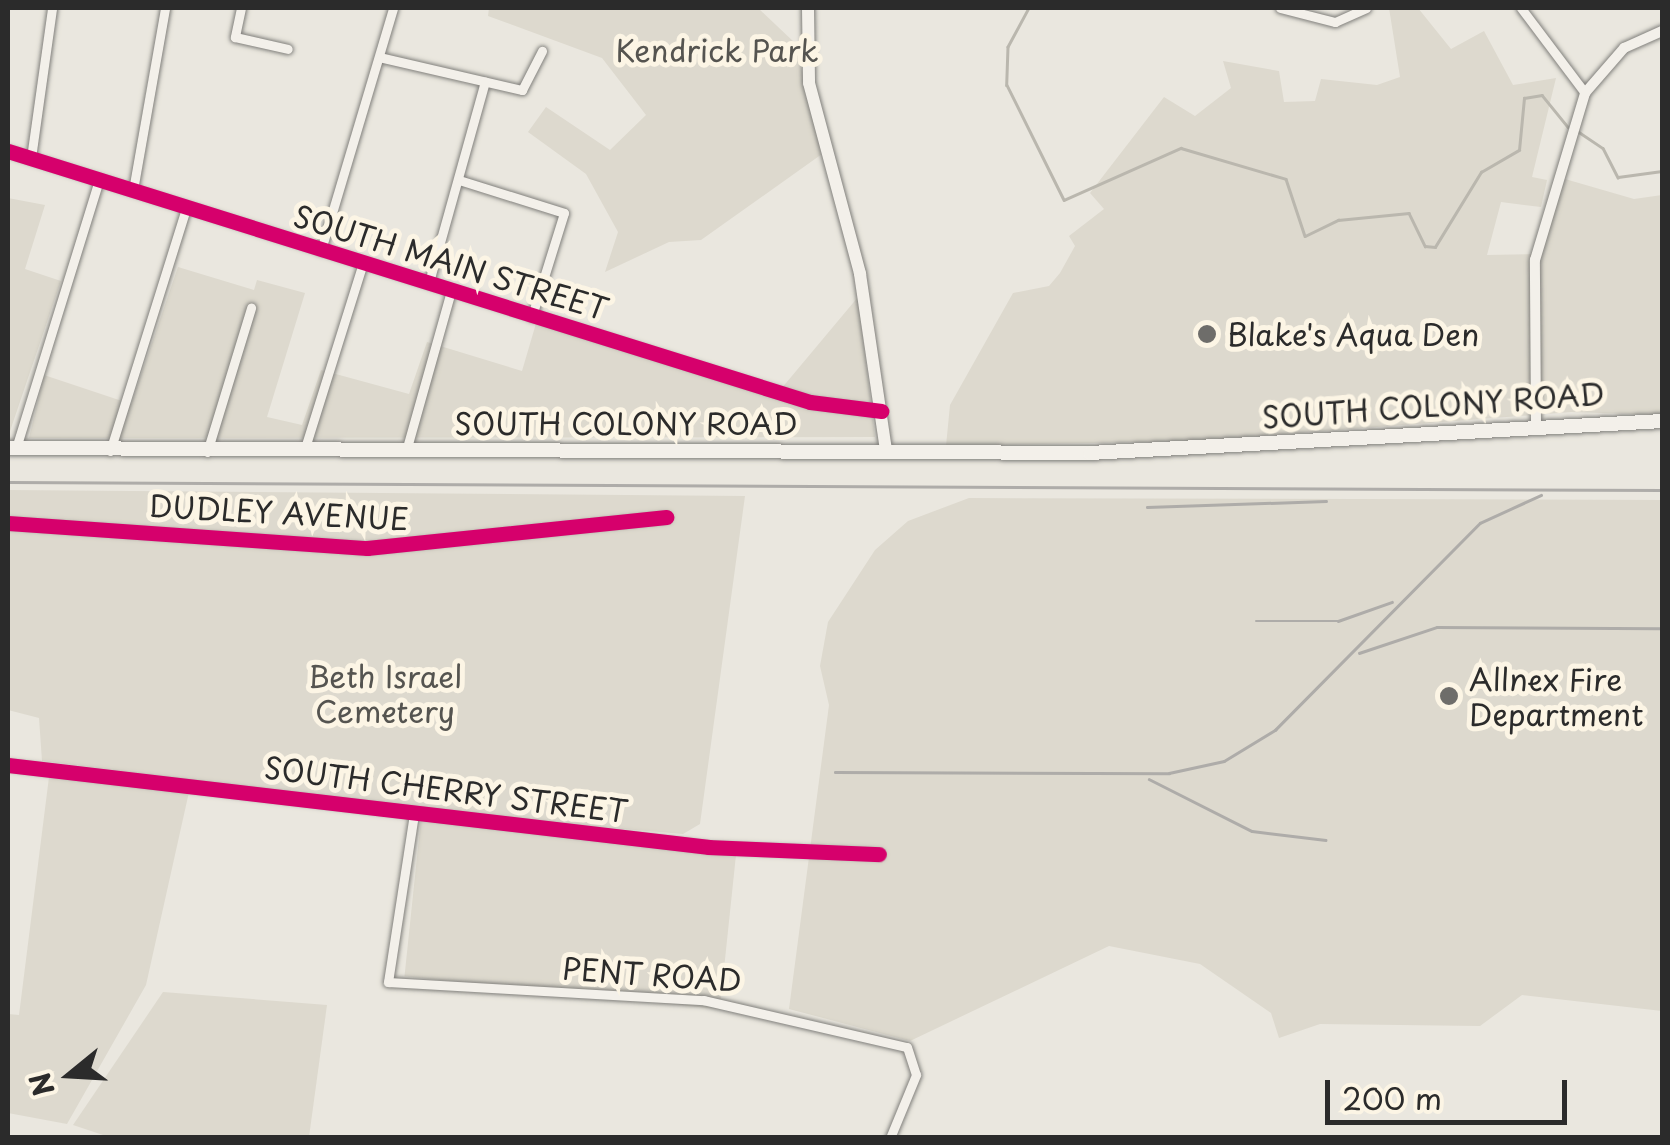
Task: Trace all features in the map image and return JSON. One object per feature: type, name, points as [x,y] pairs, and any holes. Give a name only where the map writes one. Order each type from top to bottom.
[{"type":"main road","points":[[808,8],[809,82],[856,256],[886,452]]},
{"type":"main road","name":"SOUTH COLONY ROAD","points":[[12,448],[207,452],[1164,450],[1536,423],[1662,422]]},
{"type":"street","points":[[30,158],[52,8]]},
{"type":"street","points":[[132,190],[165,8]]},
{"type":"street","points":[[240,8],[235,37],[288,49]]},
{"type":"street","points":[[321,250],[392,8]]},
{"type":"street","points":[[1280,8],[1335,22],[1366,8]]},
{"type":"street","points":[[1521,8],[1585,93]]},
{"type":"street","points":[[1536,423],[1536,260],[1573,130],[1585,93],[1624,48],[1662,31]]},
{"type":"street","points":[[378,57],[527,90],[542,50]]},
{"type":"street","points":[[429,282],[485,82]]},
{"type":"street","name":"SOUTH MAIN STREET","points":[[8,151],[810,402],[881,411]]},
{"type":"street","points":[[12,448],[99,180]]},
{"type":"street","points":[[460,180],[564,213],[532,316]]},
{"type":"street","points":[[110,451],[186,208]]},
{"type":"street","points":[[304,451],[363,264]]},
{"type":"street","points":[[406,451],[451,290]]},
{"type":"street","points":[[207,452],[252,308]]},
{"type":"street","name":"DUDLEY AVENUE","points":[[8,523],[367,548],[666,517]]},
{"type":"street","name":"SOUTH CHERRY STREET","points":[[8,764],[709,847],[880,854]]},
{"type":"street","name":"PENT ROAD","points":[[414,814],[388,982],[704,1000],[907,1048],[916,1075],[890,1138]]},
{"type":"shaded area","points":[[489,8],[758,8],[795,43],[822,154],[701,240],[669,242],[605,272],[618,232],[586,174],[528,132],[546,107],[610,150],[646,115],[602,58],[488,16]]},
{"type":"shaded area","points":[[1389,8],[1418,8],[1451,49],[1484,31],[1513,85],[1556,78],[1532,177],[1547,180],[1541,207],[1501,202],[1487,255],[1540,254],[1565,179],[1634,199],[1662,195],[1662,415],[1571,412],[1196,441],[946,446],[950,405],[1013,293],[1049,286],[1060,273],[1075,246],[1069,236],[1104,209],[1090,193],[1164,97],[1195,116],[1231,88],[1223,61],[1279,71],[1284,102],[1315,101],[1321,79],[1377,85],[1400,77]]},
{"type":"shaded area","points":[[8,198],[45,205],[25,269],[61,281],[8,437]]},
{"type":"shaded area","points":[[178,267],[254,290],[257,280],[305,293],[267,417],[302,425],[321,370],[409,394],[427,342],[522,371],[537,320],[776,395],[858,297],[875,437],[29,438],[44,375],[131,404]]},
{"type":"shaded area","points":[[8,490],[745,496],[700,824],[683,834],[516,820],[42,761],[39,718],[8,710]]},
{"type":"shaded area","points":[[969,498],[1662,500],[1662,1011],[1522,995],[1480,1026],[1320,1024],[1279,1038],[1271,1013],[1200,964],[1109,946],[910,1041],[789,1009],[829,705],[820,666],[828,622],[875,550],[908,521]]},
{"type":"shaded area","points":[[49,777],[189,792],[146,985],[67,1124],[8,1113],[8,1014],[19,1015]]},
{"type":"shaded area","points":[[421,819],[736,852],[720,1009],[404,976]]},
{"type":"shaded area","points":[[163,992],[327,1005],[309,1137],[109,1137],[73,1125]]},
{"type":"waterway","points":[[1029,8],[1008,47],[1007,85],[1064,200],[1181,148],[1286,179],[1305,236],[1338,220],[1409,213],[1425,246],[1435,247],[1481,172],[1519,150],[1524,98],[1542,95],[1568,127]]},
{"type":"waterway","points":[[1576,130],[1603,148],[1618,177],[1662,171]]},
{"type":"railway","points":[[8,482],[1662,490]]},
{"type":"railway","points":[[835,772],[1169,773],[1224,761],[1275,730],[1480,523],[1541,495]]},
{"type":"railway","points":[[1147,507],[1326,501]]},
{"type":"railway","points":[[1256,621],[1338,621],[1392,602]]},
{"type":"railway","points":[[1359,653],[1437,627],[1659,628]]},
{"type":"railway","points":[[1149,779],[1252,831],[1325,840]]},
{"type":"cycle path","points":[[8,151],[810,402],[881,411]]},
{"type":"cycle path","points":[[8,523],[367,548],[666,517]]},
{"type":"cycle path","points":[[8,765],[709,847],[879,854]]},
{"type":"place","name":"Blake's Aqua Den","points":[[1207,334]]},
{"type":"place","name":"Allnex Fire Department","points":[[1449,696]]},
{"type":"park label","name":"Kendrick Park","points":[[717,50]]},
{"type":"park label","name":"Beth Israel Cemetery","points":[[385,693]]}]
